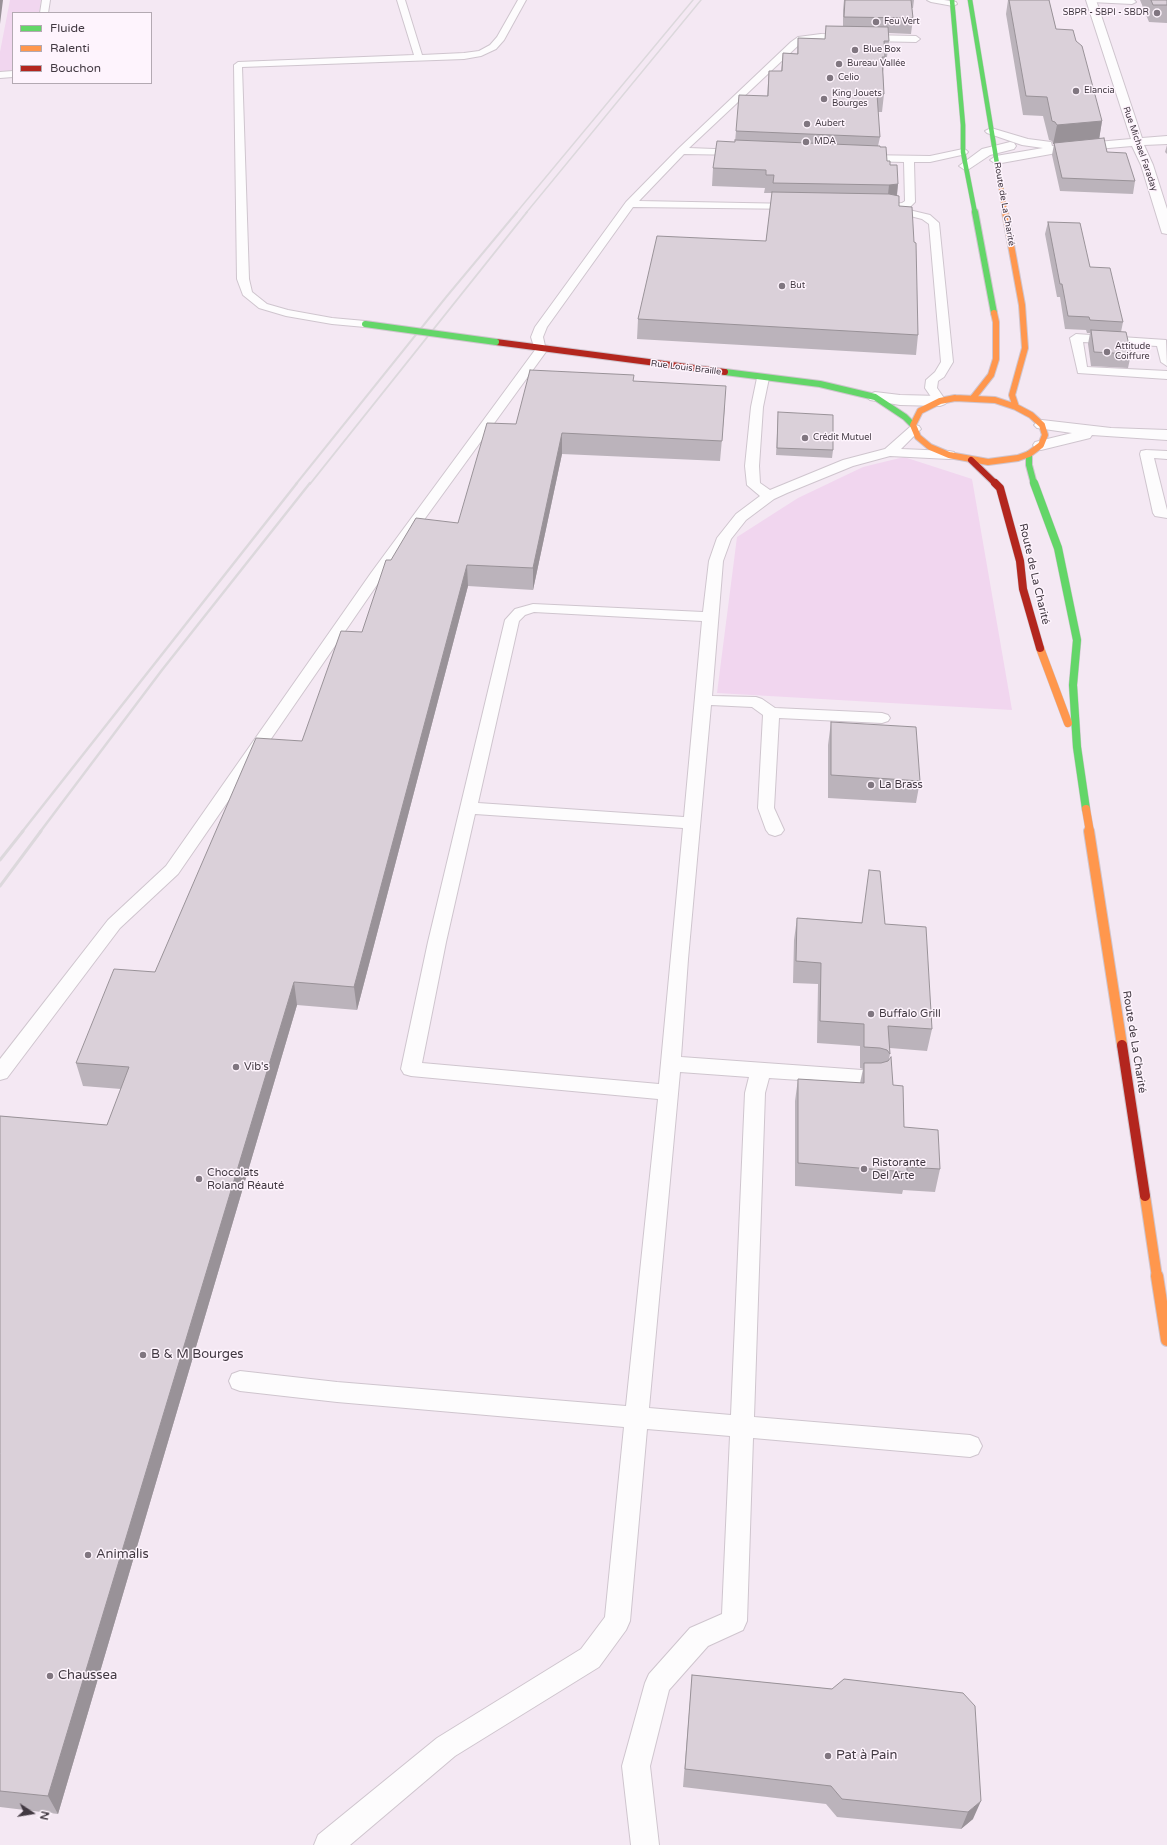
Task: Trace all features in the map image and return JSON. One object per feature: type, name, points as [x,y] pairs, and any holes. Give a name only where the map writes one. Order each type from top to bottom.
[{"type":"main road","name":"Route de La Charité","points":[[970,0],[991,131],[989,152],[1022,305],[1025,348],[1012,395],[1016,406]]},
{"type":"main road","points":[[953,2],[963,125],[963,152],[996,322],[996,359],[991,376],[973,398]]},
{"type":"main road","points":[[957,58],[964,60],[969,89]]},
{"type":"main road","name":"Rue Louis Braille","points":[[365,324],[541,349],[820,384],[875,397],[905,416],[914,427],[918,437],[930,447],[949,455],[971,460],[1003,461],[1035,450]]},
{"type":"main road","points":[[914,427],[920,411],[940,401],[973,398],[995,400],[1016,406],[1032,415],[1042,425]]},
{"type":"main road","name":"Route de La Charité","points":[[1042,425],[1045,435],[1035,450],[1029,465],[1032,478],[1058,548],[1078,640],[1073,685],[1077,747],[1167,1340]]},
{"type":"main road","name":"Route de La Charité","points":[[971,460],[984,470],[1000,488],[1020,561],[1023,589],[1038,642],[1077,747]]},
{"type":"street","name":"Rue Michael Faraday","points":[[1091,0],[1137,142],[1147,165],[1167,230]]},
{"type":"street","points":[[991,131],[1026,142],[1062,148]]},
{"type":"street","points":[[989,152],[1167,140]]},
{"type":"street","points":[[965,166],[989,152],[1026,142]]},
{"type":"street","name":"Rue Louis Braille","points":[[875,397],[917,401],[940,401]]},
{"type":"street","points":[[1042,425],[1110,433],[1167,435]]},
{"type":"street","points":[[1035,450],[1081,435],[1110,433]]},
{"type":"lane","points":[[44,12],[46,0]]},
{"type":"lane","points":[[401,0],[419,58]]},
{"type":"lane","points":[[365,324],[332,321],[286,313],[263,306],[247,294],[243,279],[238,66],[464,56],[481,52],[493,47],[501,38],[522,0]]},
{"type":"lane","points":[[930,0],[953,2]]},
{"type":"lane","points":[[1091,0],[1132,2]]},
{"type":"lane","points":[[0,1074],[114,924],[172,870],[376,576],[541,349],[537,337],[541,327],[630,204],[680,151],[801,39],[834,36],[916,39]]},
{"type":"lane","points":[[0,75],[12,74]]},
{"type":"lane","points":[[680,151],[751,154]]},
{"type":"lane","points":[[854,158],[909,160],[930,159],[963,152]]},
{"type":"lane","points":[[871,208],[905,206],[910,202],[909,160]]},
{"type":"lane","points":[[630,204],[808,207]]},
{"type":"lane","points":[[887,208],[926,217],[934,223],[947,362],[940,374],[932,380],[931,388],[940,401]]},
{"type":"lane","points":[[1167,362],[1162,343],[1076,338],[1082,370],[1167,375]]},
{"type":"lane","points":[[763,378],[757,408],[752,466],[754,486],[769,496]]},
{"type":"lane","points":[[890,452],[914,427]]},
{"type":"lane","points":[[328,1845],[446,1747],[590,1658],[617,1621],[671,1064],[716,561],[724,538],[741,517],[769,496],[848,464],[890,452],[949,455]]},
{"type":"lane","points":[[1167,455],[1146,454],[1160,514],[1167,514]]},
{"type":"lane","points":[[668,1092],[411,1069],[437,942],[512,620],[520,612],[533,608],[710,617]]},
{"type":"lane","points":[[704,700],[756,702],[771,713],[882,718]]},
{"type":"lane","points":[[771,713],[766,808],[775,830]]},
{"type":"lane","points":[[469,808],[692,823]]},
{"type":"lane","points":[[671,1064],[876,1078]]},
{"type":"lane","points":[[645,1845],[636,1766],[658,1683],[699,1638],[734,1621],[755,1093],[760,1070]]},
{"type":"lane","points":[[240,1381],[337,1392],[970,1446]]},
{"type":"shaded area","points":[[10,0],[41,0],[39,12],[12,12],[12,72],[0,72],[0,52]]},
{"type":"shaded area","points":[[904,457],[972,479],[1012,710],[717,693],[737,537],[798,498],[863,467]]},
{"type":"building","points":[[845,0],[911,0],[913,18],[844,17]]},
{"type":"building","points":[[1009,0],[1049,0],[1056,29],[1073,30],[1076,41],[1082,46],[1102,121],[1057,125],[1052,121],[1047,97],[1026,96]]},
{"type":"building","points":[[1151,0],[1167,0],[1167,5],[1153,5]]},
{"type":"building","points":[[826,26],[888,27],[889,41],[884,41],[885,57],[882,57],[884,94],[877,94],[880,137],[736,131],[739,95],[768,96],[769,71],[782,71],[783,53],[798,54],[798,38],[825,39]]},
{"type":"building","points":[[1104,138],[1107,152],[1126,153],[1135,181],[1062,178],[1054,143]]},
{"type":"building","points":[[735,140],[886,147],[887,161],[890,161],[890,165],[897,165],[898,184],[773,183],[774,175],[766,175],[766,170],[713,168],[717,141],[735,142]]},
{"type":"building","name":"But","points":[[772,192],[889,194],[899,196],[899,206],[912,207],[914,242],[916,243],[918,335],[638,319],[657,236],[766,241]]},
{"type":"building","points":[[1048,222],[1080,223],[1090,267],[1110,268],[1123,322],[1090,320],[1089,317],[1068,316]]},
{"type":"building","points":[[1091,330],[1126,332],[1131,354],[1094,352]]},
{"type":"building","points":[[530,370],[634,375],[633,381],[726,386],[722,441],[562,433],[533,568],[467,565],[354,987],[294,982],[48,1796],[0,1791],[0,1116],[107,1125],[129,1067],[76,1063],[114,969],[155,972],[256,738],[302,741],[341,631],[362,632],[386,560],[391,560],[416,518],[458,523],[487,423],[516,424]]},
{"type":"building","name":"Crédit Mutuel","points":[[778,412],[833,415],[833,450],[777,448]]},
{"type":"building","points":[[831,722],[916,727],[920,781],[831,775]]},
{"type":"building","name":"Buffalo Grill","points":[[869,870],[880,871],[885,924],[926,927],[932,1029],[888,1026],[890,1054],[887,1050],[880,1048],[864,1047],[864,1024],[820,1021],[821,963],[796,961],[797,918],[862,923]]},
{"type":"building","name":"Ristorante Del Arte","points":[[891,1057],[893,1085],[903,1086],[904,1127],[938,1130],[940,1169],[907,1167],[907,1172],[798,1163],[798,1079],[864,1083],[864,1063],[881,1063],[888,1061]]},
{"type":"building","name":"Pat à Pain","points":[[692,1675],[832,1689],[844,1679],[963,1693],[975,1706],[981,1801],[968,1812],[842,1799],[831,1786],[685,1769]]},
{"type":"railway","points":[[516,213],[693,0]]},
{"type":"railway","points":[[526,213],[701,0]]},
{"type":"railway","points":[[296,484],[447,296],[517,212]]},
{"type":"railway","points":[[310,484],[527,212]]},
{"type":"railway","points":[[22,832],[297,483]]},
{"type":"railway","points":[[40,832],[162,670],[310,483]]},
{"type":"railway","points":[[0,860],[23,831]]},
{"type":"railway","points":[[0,886],[41,831]]},
{"type":"traffic: fast","points":[[952,0],[963,125],[963,152],[994,313]]},
{"type":"traffic: fast","points":[[970,0],[1001,188]]},
{"type":"traffic: fast","points":[[365,324],[496,342]]},
{"type":"traffic: fast","points":[[725,372],[820,384],[875,397],[905,417],[913,425]]},
{"type":"traffic: fast","points":[[1029,454],[1029,465],[1032,478],[1058,548],[1077,640],[1073,685],[1077,747],[1086,809]]},
{"type":"traffic: slow","points":[[1001,188],[1022,305],[1025,348],[1012,395],[1016,407]]},
{"type":"traffic: slow","points":[[973,398],[991,375],[996,359],[996,322],[994,313]]},
{"type":"traffic: slow","points":[[955,398],[995,400],[1016,407],[1031,415],[1042,425],[1045,435],[1041,445],[1029,454],[1018,458],[988,462],[949,455],[930,447],[918,437],[913,425],[920,411],[940,401],[955,398]]},
{"type":"traffic: slow","points":[[1040,648],[1068,723]]},
{"type":"traffic: slow","points":[[1086,809],[1122,1045]]},
{"type":"traffic: slow","points":[[1145,1196],[1167,1340]]},
{"type":"traffic: jam","points":[[496,342],[725,372]]},
{"type":"traffic: jam","points":[[971,460],[1000,488],[1020,561],[1023,589],[1040,648]]},
{"type":"traffic: jam","points":[[1122,1045],[1145,1196]]},
{"type":"place","name":"SBPR - SBPI - SBDR","points":[[1157,13]]},
{"type":"place","name":"Feu Vert","points":[[876,22]]},
{"type":"place","name":"Blue Box","points":[[855,50]]},
{"type":"place","name":"Bureau Vallée","points":[[839,64]]},
{"type":"place","name":"Celio","points":[[830,78]]},
{"type":"place","name":"Elancia","points":[[1076,91]]},
{"type":"place","name":"King Jouets Bourges","points":[[824,99]]},
{"type":"place","name":"Aubert","points":[[807,124]]},
{"type":"place","name":"MDA","points":[[806,142]]},
{"type":"place","name":"But","points":[[782,286]]},
{"type":"place","name":"Attitude Coiffure","points":[[1107,352]]},
{"type":"place","name":"Crédit Mutuel","points":[[805,438]]},
{"type":"place","name":"La Brass","points":[[871,785]]},
{"type":"place","name":"Buffalo Grill","points":[[871,1014]]},
{"type":"place","name":"Vib's","points":[[236,1067]]},
{"type":"place","name":"Ristorante Del Arte","points":[[864,1169]]},
{"type":"place","name":"Chocolats Roland Réauté","points":[[199,1179]]},
{"type":"place","name":"B & M Bourges","points":[[143,1355]]},
{"type":"place","name":"Animalis","points":[[88,1555]]},
{"type":"place","name":"Chaussea","points":[[50,1676]]},
{"type":"place","name":"Pat à Pain","points":[[828,1756]]}]
